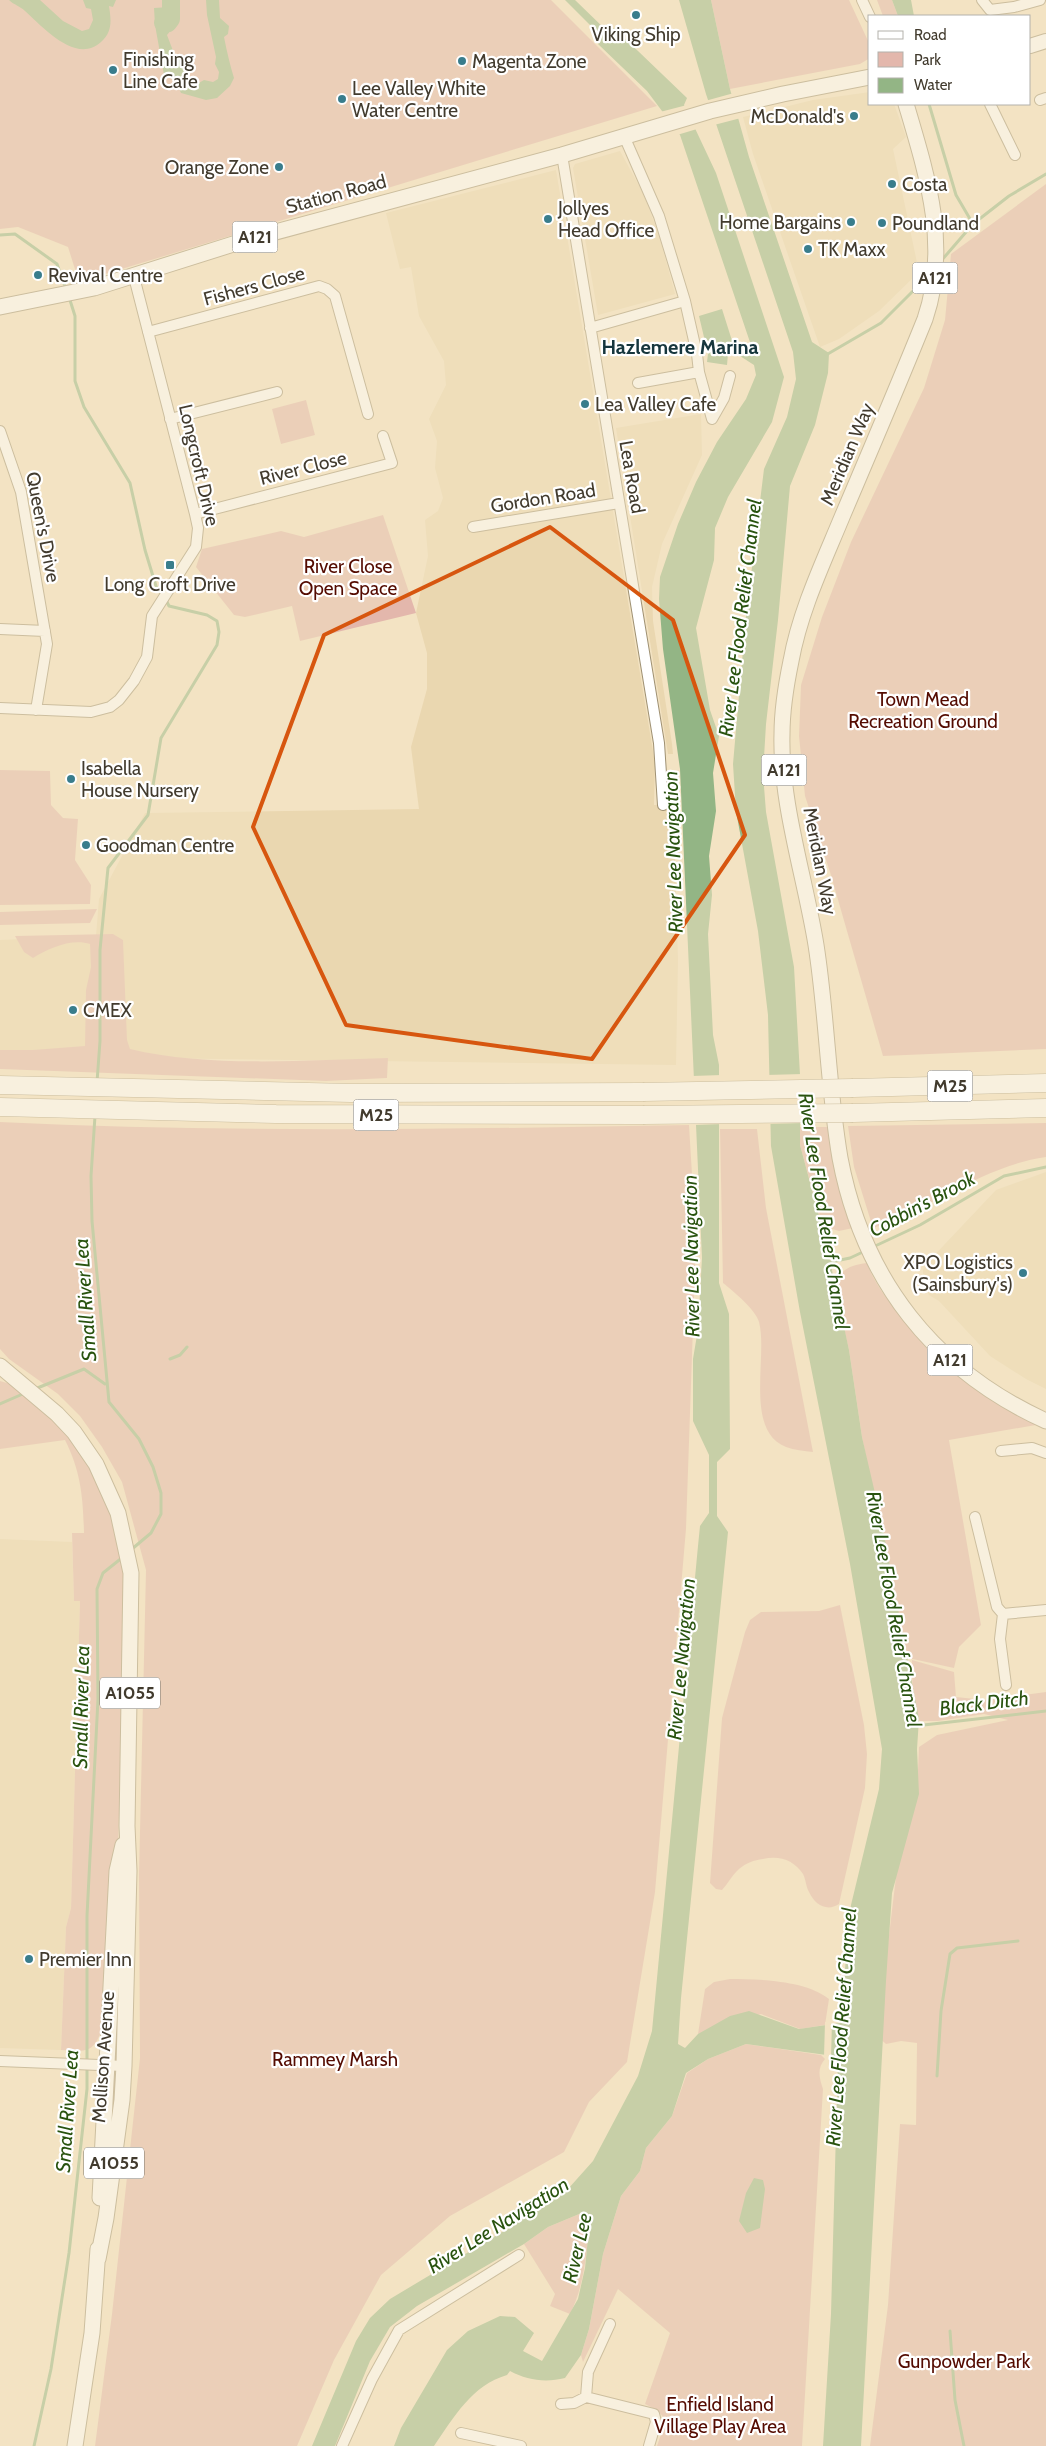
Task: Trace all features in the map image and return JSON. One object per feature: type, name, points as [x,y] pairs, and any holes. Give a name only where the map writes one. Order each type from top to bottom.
[{"type":"highway","name":"M25","points":[[0,1085],[117,1089],[403,1093],[642,1092],[1046,1083]]},
{"type":"highway","name":"M25","points":[[0,1107],[108,1111],[394,1115],[643,1115],[1046,1108]]},
{"type":"main road","points":[[1031,46],[1046,41]]},
{"type":"main road","name":"A121","points":[[624,136],[704,113],[868,77]]},
{"type":"main road","name":"Meridian Way","points":[[906,105],[932,193],[935,275],[928,310],[815,583],[791,657],[783,717],[784,776],[816,944],[840,1158],[857,1223],[879,1271],[920,1331],[961,1370],[1022,1410],[1046,1421]]},
{"type":"main road","name":"Station Road","points":[[0,307],[84,290],[134,277],[246,240],[562,155],[624,136]]},
{"type":"main road","name":"Mollison Avenue","points":[[1,1369],[40,1398],[74,1432],[96,1464],[118,1513],[128,1554],[131,1600],[127,1826],[129,1871],[124,2066],[122,2100],[108,2209],[98,2259]]},
{"type":"main road","name":"Mollison Avenue","points":[[75,2446],[92,2333],[98,2259],[99,2065],[117,1871],[127,1826]]},
{"type":"street","points":[[862,0],[869,15]]},
{"type":"street","points":[[982,0],[990,10],[1014,7],[1040,0]]},
{"type":"street","points":[[990,105],[1015,155]]},
{"type":"street","points":[[624,136],[653,199],[685,302],[698,354],[699,372],[712,418],[721,404],[730,376]]},
{"type":"street","name":"Lea Road","points":[[562,155],[658,743],[663,805]]},
{"type":"street","name":"Longcroft Drive","points":[[0,708],[91,712],[110,707],[119,700],[130,686],[147,657],[150,623],[156,611],[197,544],[198,528],[195,514],[134,277]]},
{"type":"street","name":"Fishers Close","points":[[148,332],[319,286],[327,289],[335,296],[368,414]]},
{"type":"street","points":[[590,328],[685,302]]},
{"type":"street","points":[[638,383],[699,372]]},
{"type":"street","points":[[170,419],[277,392]]},
{"type":"street","name":"Queen's Drive","points":[[0,431],[20,484],[45,631],[47,650],[36,710]]},
{"type":"street","name":"River Close","points":[[195,514],[392,463],[383,436]]},
{"type":"street","name":"Gordon Road","points":[[473,527],[619,502]]},
{"type":"street","points":[[0,629],[45,631]]},
{"type":"street","points":[[1001,1451],[1032,1448],[1046,1453]]},
{"type":"street","points":[[975,1517],[992,1594],[997,1607],[1003,1614],[1000,1639],[1006,1685]]},
{"type":"street","points":[[1003,1614],[1046,1610]]},
{"type":"street","points":[[0,2061],[124,2066]]},
{"type":"street","points":[[342,2446],[372,2380],[399,2330],[519,2255]]},
{"type":"street","points":[[586,2397],[588,2372],[610,2324]]},
{"type":"street","points":[[561,2404],[574,2403],[586,2397],[654,2414],[656,2422],[649,2446]]},
{"type":"street","points":[[461,2433],[499,2444],[522,2446]]},
{"type":"highlighted area","points":[[550,527],[673,620],[745,835],[592,1059],[346,1025],[253,827],[324,635]]},
{"type":"shaded area","points":[[868,92],[868,105],[894,105],[906,137],[893,149],[919,272],[879,311],[839,339],[820,347],[753,154],[743,117],[813,100]]},
{"type":"shaded area","points":[[620,151],[643,193],[659,235],[675,294],[598,315],[573,168],[575,164]]},
{"type":"shaded area","points":[[556,170],[655,763],[654,805],[673,804],[678,960],[676,1065],[0,1056],[0,940],[96,936],[99,899],[145,813],[419,809],[411,747],[427,689],[427,653],[416,613],[428,556],[425,520],[438,511],[443,498],[435,468],[437,441],[429,419],[446,385],[444,361],[419,316],[411,267],[400,269],[386,213]]},
{"type":"shaded area","points":[[701,414],[702,455],[662,544],[652,587],[653,621],[673,754],[668,754],[616,428]]},
{"type":"shaded area","points":[[1046,1172],[1046,1389],[1026,1379],[990,1356],[939,1301],[929,1295],[923,1282],[923,1270],[927,1263],[996,1190]]},
{"type":"shaded area","points":[[0,1539],[72,1542],[74,1600],[80,1601],[71,1908],[66,1927],[61,2050],[0,2048]]},
{"type":"green space","name":"Lee Valley White Water Centre","points":[[0,0],[551,0],[657,106],[79,282],[68,247],[18,227],[0,229]]},
{"type":"green space","points":[[711,0],[849,0],[868,41],[868,59],[860,64],[730,89]]},
{"type":"green space","points":[[877,0],[892,0],[898,15],[883,15]]},
{"type":"green space","name":"Town Mead Recreation Ground","points":[[1046,184],[1046,1049],[883,1056],[830,872],[805,796],[799,736],[801,685],[822,617],[851,542],[924,388],[945,320],[951,254]]},
{"type":"green space","points":[[306,400],[315,435],[281,444],[272,409]]},
{"type":"green space","name":"River Close Open Space","points":[[383,515],[416,613],[300,641],[292,606],[245,617],[234,615],[196,567],[202,549],[281,531],[304,537]]},
{"type":"green space","points":[[0,770],[50,771],[51,805],[63,818],[78,819],[75,860],[91,885],[90,904],[0,905]]},
{"type":"green space","points":[[97,909],[90,923],[0,925],[0,912]]},
{"type":"green space","points":[[113,934],[123,940],[127,1040],[130,1049],[160,1055],[225,1061],[388,1058],[387,1078],[326,1081],[0,1069],[0,1050],[33,1050],[85,1046],[86,990],[91,967],[90,944],[83,942],[68,943],[33,958],[24,952],[15,936]]},
{"type":"green space","name":"Rammey Marsh","points":[[0,1122],[258,1129],[431,1129],[689,1125],[696,1240],[686,1529],[655,1892],[627,2062],[589,2102],[564,2152],[450,2216],[381,2275],[334,2360],[297,2446],[95,2446],[112,2314],[140,2058],[139,1875],[146,1570],[122,1482],[102,1447],[80,1416],[58,1394],[9,1359],[0,1349]]},
{"type":"green space","points":[[1046,1123],[1046,1157],[1023,1162],[979,1178],[895,1220],[873,1228],[854,1167],[848,1126]]},
{"type":"green space","points":[[800,1127],[829,1127],[834,1167],[853,1228],[839,1231],[822,1226],[800,1145]]},
{"type":"green space","points":[[720,1129],[757,1129],[766,1208],[813,1452],[786,1447],[773,1438],[765,1426],[761,1409],[761,1336],[759,1322],[749,1306],[723,1283]]},
{"type":"green space","points":[[867,1263],[875,1280],[888,1299],[921,1339],[977,1389],[1036,1425],[949,1440],[981,1625],[959,1647],[954,1668],[908,1658],[862,1437],[849,1350],[834,1284],[847,1269]]},
{"type":"green space","points":[[0,1381],[14,1385],[42,1407],[77,1444],[99,1480],[112,1514],[125,1579],[118,1850],[103,2026],[93,2046],[89,2049],[78,2051],[61,2050],[66,1927],[71,1908],[80,1601],[74,1601],[72,1533],[84,1533],[82,1496],[75,1463],[65,1440],[0,1449]]},
{"type":"green space","points":[[840,1605],[864,1725],[867,1754],[865,1788],[839,1904],[826,1907],[818,1904],[809,1892],[804,1876],[799,1869],[791,1862],[780,1858],[769,1858],[747,1863],[737,1871],[722,1890],[716,1889],[710,1883],[722,1718],[745,1632],[750,1620],[761,1612],[819,1611]]},
{"type":"green space","name":"Gunpowder Park","points":[[912,1660],[954,1672],[956,1697],[985,1700],[1046,1692],[1046,2446],[870,2446],[888,2305],[900,2124],[916,2125],[917,2043],[901,2041],[886,2044],[877,2036],[898,1860],[917,1793],[919,1747],[937,1735],[1008,1720],[984,1714],[938,1721],[913,1721]]},
{"type":"green space","points":[[730,1979],[754,1979],[795,1984],[819,1993],[829,1999],[825,2025],[800,2029],[761,2014],[698,2034],[705,1989],[714,1982]]},
{"type":"green space","name":"Enfield Island Village Play Area","points":[[746,2044],[821,2055],[825,2059],[820,2073],[823,2089],[802,2446],[657,2446],[666,2420],[657,2410],[645,2404],[670,2333],[618,2289],[583,2362],[581,2355],[589,2329],[603,2254],[621,2196],[640,2171],[646,2148],[672,2116],[687,2073],[708,2059]]},
{"type":"green space","points":[[584,2212],[590,2218],[586,2255],[579,2291],[570,2314],[550,2306],[555,2294],[524,2244],[548,2227]]},
{"type":"water","points":[[9,0],[40,0],[63,21],[82,31],[89,29],[93,20],[91,9],[86,8],[83,0],[116,0],[113,7],[109,6],[110,25],[108,34],[101,42],[91,48],[81,49],[71,47],[60,41],[23,9]]},
{"type":"water","points":[[206,0],[219,0],[220,18],[229,26],[228,34],[224,37],[234,78],[230,86],[217,98],[206,100],[181,93],[175,80],[164,75],[155,25],[154,8],[169,7],[169,19],[173,19],[173,28],[167,35],[175,56],[183,59],[186,63],[184,69],[187,79],[197,84],[204,80],[213,82],[218,79],[219,72],[215,64],[216,57],[207,15]]},
{"type":"water","name":"River Lee Flood Relief Channel","points":[[565,0],[575,0],[607,31],[614,28],[687,98],[684,105],[716,173],[784,377],[772,422],[728,497],[715,528],[714,560],[696,628],[710,710],[719,736],[713,773],[716,811],[709,856],[712,895],[708,934],[713,1035],[719,1065],[719,1283],[729,1314],[730,1449],[717,1462],[717,1516],[728,1532],[681,1998],[678,2044],[685,2048],[698,2034],[730,2016],[749,2011],[799,2029],[840,2023],[851,1905],[879,1789],[882,1749],[850,1564],[800,1312],[771,1146],[768,1015],[758,931],[736,811],[733,764],[746,616],[764,469],[787,417],[796,379],[793,352],[706,94],[679,0],[711,0],[730,89],[749,157],[812,342],[829,353],[828,373],[815,425],[790,486],[778,620],[766,724],[763,774],[766,812],[794,967],[800,1075],[800,1145],[826,1242],[849,1350],[862,1437],[881,1519],[919,1719],[917,1749],[919,1794],[892,1893],[861,2446],[823,2446],[831,2314],[838,2059],[834,2056],[746,2044],[708,2059],[686,2073],[672,2116],[646,2148],[640,2171],[621,2196],[603,2254],[589,2329],[581,2355],[565,2378],[536,2380],[510,2371],[507,2375],[484,2386],[474,2394],[457,2413],[434,2446],[394,2446],[401,2428],[447,2350],[468,2331],[500,2316],[515,2317],[534,2333],[523,2351],[542,2361],[578,2299],[585,2268],[590,2218],[584,2212],[548,2227],[524,2244],[417,2306],[390,2327],[370,2361],[335,2446],[312,2446],[356,2341],[370,2318],[390,2299],[517,2223],[568,2189],[593,2161],[638,2076],[652,2031],[700,1526],[709,1513],[709,1455],[693,1421],[693,1359],[698,1329],[702,1258],[680,769],[663,649],[659,599],[660,577],[678,524],[696,482],[717,442],[746,399],[756,375],[754,365],[740,356],[728,354],[727,365],[707,362],[708,354],[699,316],[722,309],[734,347],[754,354],[680,135],[647,91],[598,44],[602,37]]},
{"type":"water","points":[[892,0],[911,0],[914,15],[898,15]]},
{"type":"water","points":[[754,2178],[763,2180],[765,2189],[760,2228],[747,2233],[739,2221],[746,2193]]},
{"type":"pier","points":[[734,93],[741,118],[714,125],[705,101]]},
{"type":"pier","points":[[687,105],[697,129],[677,135],[660,112]]},
{"type":"pier","points":[[803,1074],[803,1123],[768,1124],[766,1075]]},
{"type":"pier","points":[[722,1075],[723,1124],[693,1125],[692,1076]]},
{"type":"pier","points":[[832,2021],[831,2058],[824,2057],[825,2022]]},
{"type":"waterway","points":[[163,23],[168,23],[171,19],[171,0]]},
{"type":"waterway","points":[[929,105],[956,195],[973,224]]},
{"type":"waterway","points":[[941,261],[973,224],[1009,196],[1046,174]]},
{"type":"waterway","name":"Small River Lea","points":[[0,235],[15,234],[57,264],[66,289]]},
{"type":"waterway","points":[[826,355],[881,323],[929,275]]},
{"type":"waterway","name":"Small River Lea","points":[[69,297],[75,316],[75,381],[84,407],[130,483],[145,550],[156,586],[162,595]]},
{"type":"waterway","name":"Small River Lea","points":[[97,1082],[100,1041],[100,950],[108,868],[148,815],[161,738],[217,645],[219,632],[217,621],[207,615],[169,606],[166,600]]},
{"type":"waterway","name":"Small River Lea","points":[[95,1116],[91,1176],[92,1221],[109,1402],[139,1439],[153,1467],[161,1493],[161,1514],[151,1533],[132,1549]]},
{"type":"waterway","name":"Cobbin's Brook","points":[[873,1247],[920,1225],[1004,1176],[1046,1167]]},
{"type":"waterway","name":"Cobbin's Brook","points":[[826,1263],[850,1258],[865,1251]]},
{"type":"waterway","points":[[170,1359],[180,1355],[187,1347]]},
{"type":"waterway","points":[[35,1389],[84,1369],[105,1384]]},
{"type":"waterway","points":[[0,1404],[25,1393]]},
{"type":"waterway","name":"Small River Lea","points":[[34,2446],[51,2369],[69,2253],[87,2089],[87,1916],[98,1699],[97,1589],[103,1573],[123,1557]]},
{"type":"waterway","name":"Black Ditch","points":[[915,1726],[1046,1711]]},
{"type":"waterway","points":[[937,2076],[941,2011],[950,1954],[957,1948],[1018,1941]]},
{"type":"waterway","points":[[950,2331],[955,2400],[964,2446]]},
{"type":"place","name":"Viking Ship","points":[[636,15]]},
{"type":"place","name":"Magenta Zone","points":[[462,61]]},
{"type":"place","name":"Finishing Line Cafe","points":[[113,70]]},
{"type":"place","name":"Lee Valley White Water Centre","points":[[342,99]]},
{"type":"place","name":"McDonald's","points":[[854,116]]},
{"type":"place","name":"Orange Zone","points":[[279,167]]},
{"type":"place","name":"Costa","points":[[892,184]]},
{"type":"place","name":"Jollyes Head Office","points":[[548,219]]},
{"type":"place","name":"Home Bargains","points":[[851,222]]},
{"type":"place","name":"Poundland","points":[[882,223]]},
{"type":"place","name":"TK Maxx","points":[[808,249]]},
{"type":"place","name":"Revival Centre","points":[[38,275]]},
{"type":"place","name":"Lea Valley Cafe","points":[[585,404]]},
{"type":"place","name":"Long Croft Drive","points":[[170,565]]},
{"type":"place","name":"Isabella House Nursery","points":[[71,779]]},
{"type":"place","name":"Goodman Centre","points":[[86,845]]},
{"type":"place","name":"CMEX","points":[[73,1010]]},
{"type":"place","name":"XPO Logistics (Sainsbury's)","points":[[1023,1273]]},
{"type":"place","name":"Premier Inn","points":[[29,1959]]},
{"type":"district","name":"Hazlemere Marina","points":[[680,347]]},
{"type":"water label","name":"River Lee Navigation","points":[[673,852]]},
{"type":"water label","name":"River Lee Navigation","points":[[691,1256]]},
{"type":"water label","name":"River Lee Navigation","points":[[681,1659]]},
{"type":"water label","name":"River Lee Navigation","points":[[498,2225]]},
{"type":"water label","name":"River Lee","points":[[577,2248]]}]
